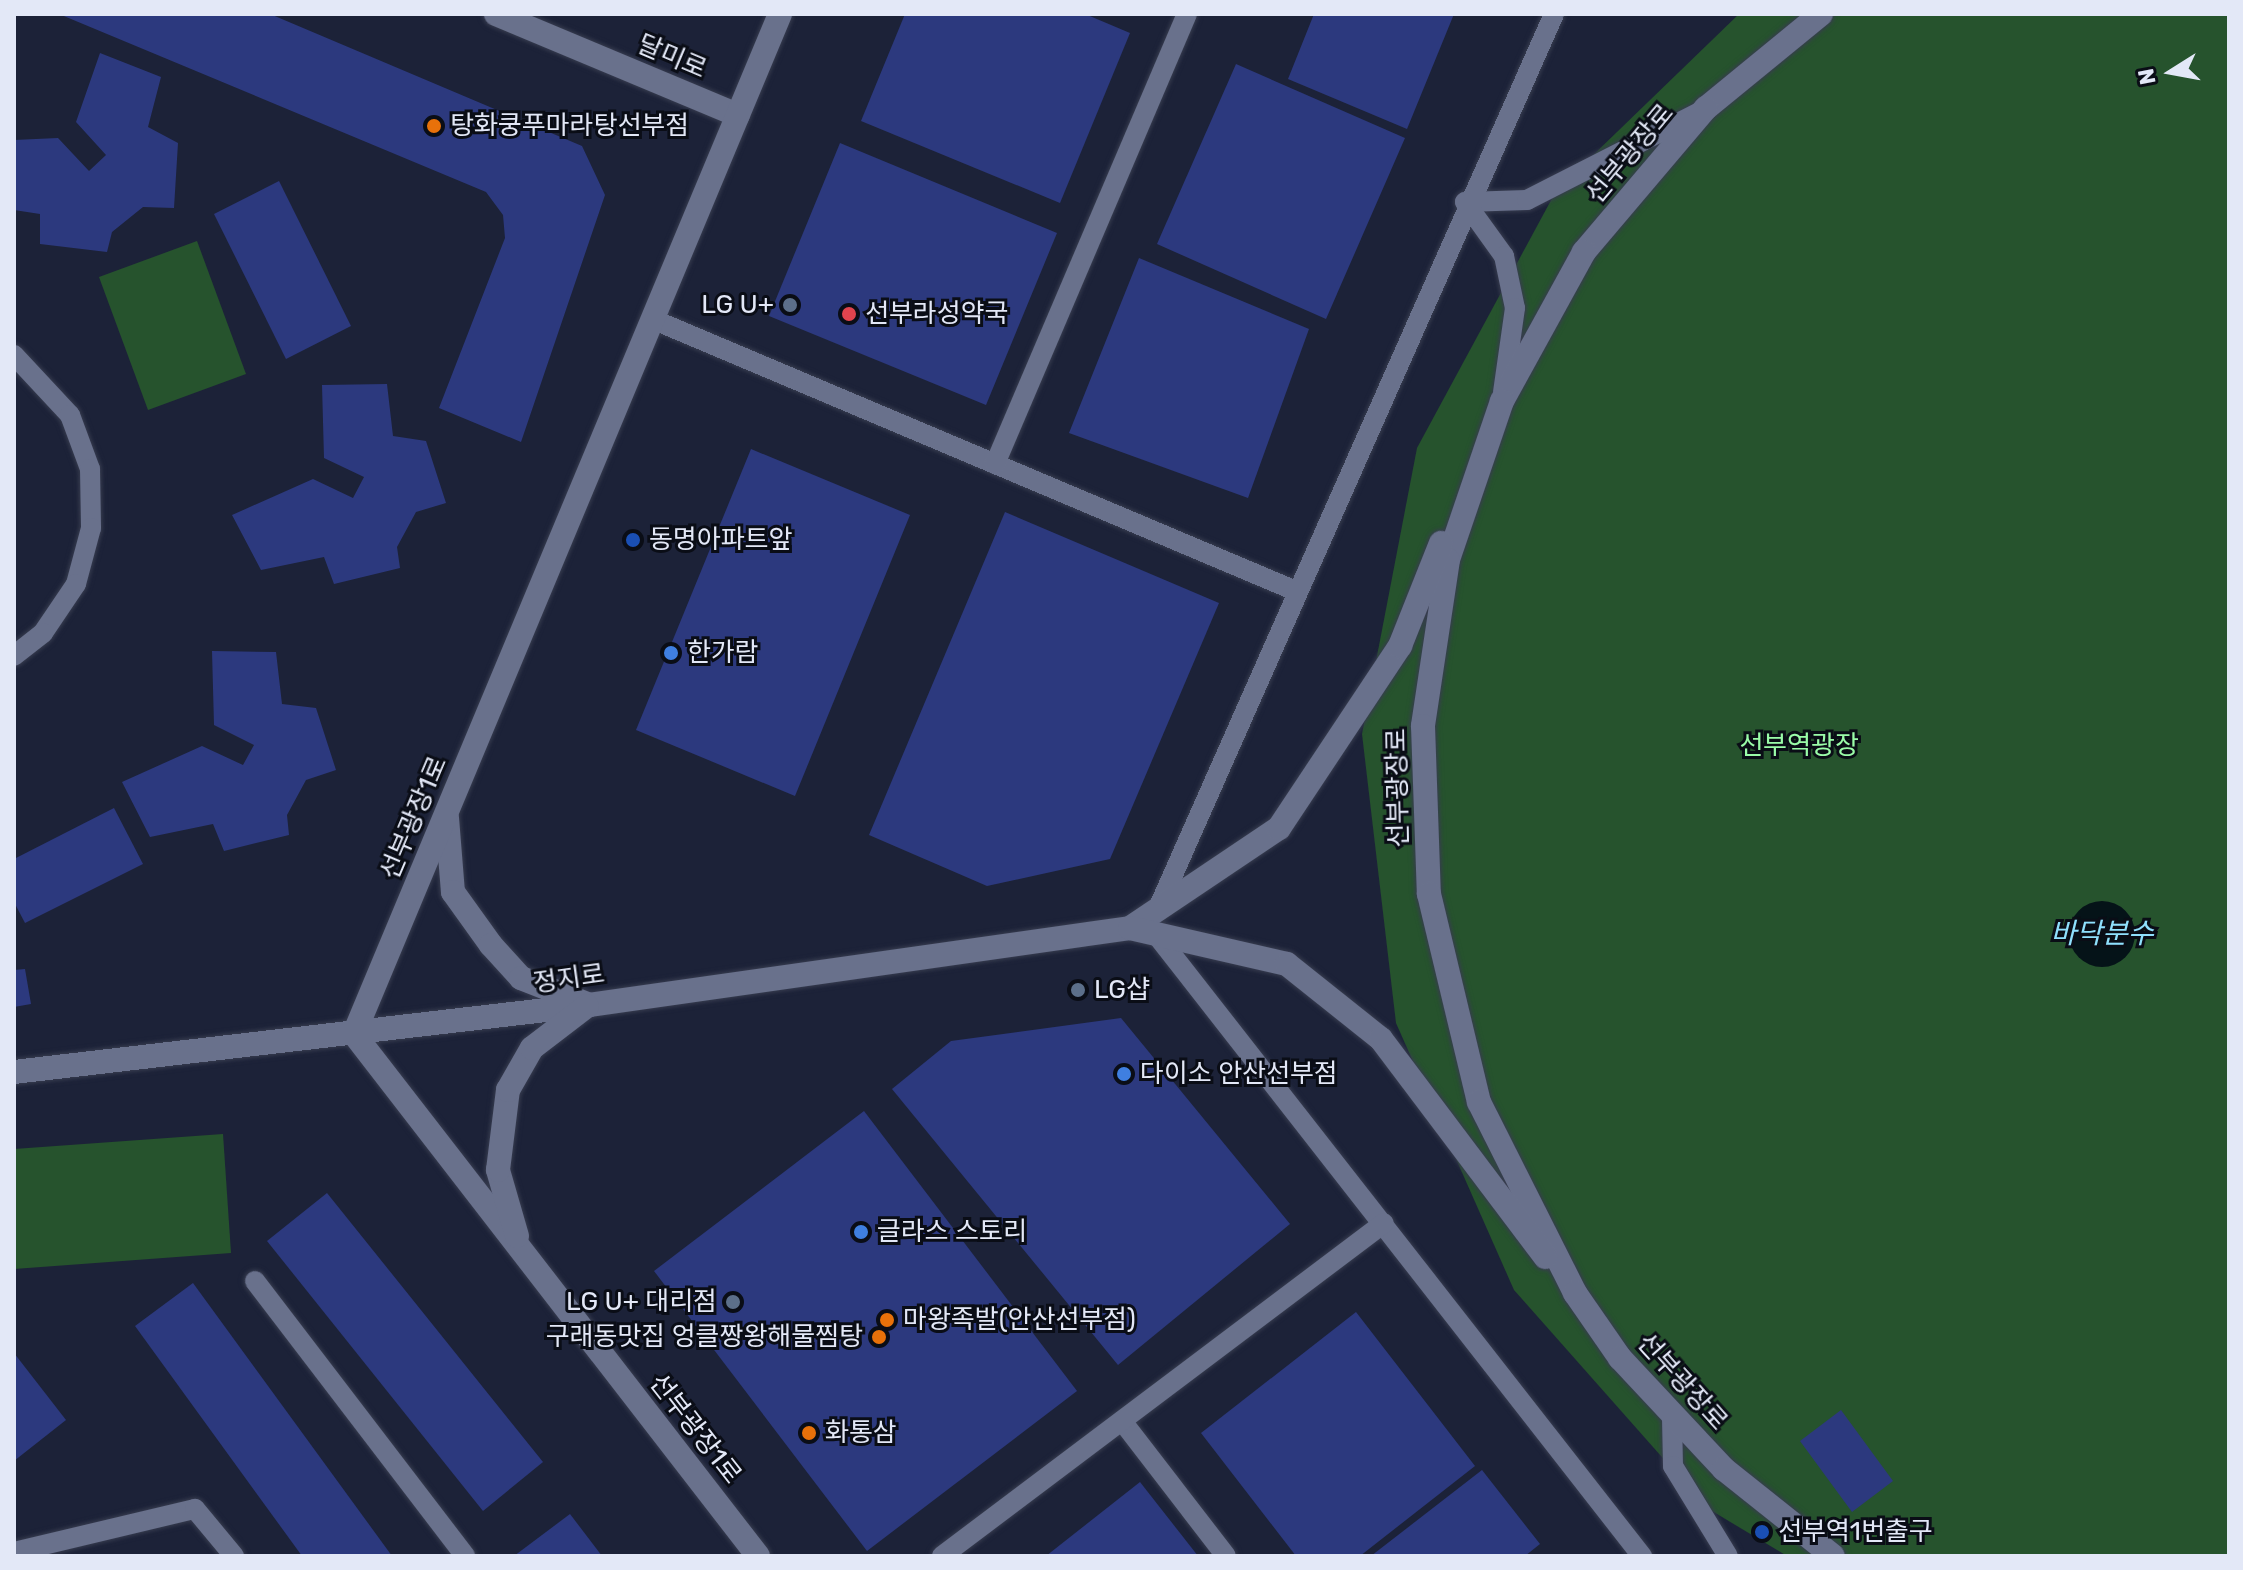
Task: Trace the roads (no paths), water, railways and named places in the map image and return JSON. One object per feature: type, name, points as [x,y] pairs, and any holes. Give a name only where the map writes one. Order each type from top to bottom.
[{"type":"street","name":"달미로","points":[[496,14],[738,115]]},
{"type":"street","name":"선부광장1로","points":[[758,1556],[354,1034],[780,14]]},
{"type":"street","name":"선부광장로","points":[[1821,14],[1706,108],[1584,252],[1502,401],[1448,560],[1423,726],[1429,894],[1479,1102],[1575,1293],[1672,1418],[1833,1556]]},
{"type":"street","points":[[1130,928],[1160,904],[1279,828],[1400,646],[1502,401]]},
{"type":"street","points":[[447,811],[453,892],[521,978],[589,1005]]},
{"type":"street","points":[[1130,928],[1287,964],[1381,1039],[1575,1293]]},
{"type":"street","name":"정지로","points":[[14,1072],[589,1005],[1130,928]]},
{"type":"street","points":[[522,1250],[498,1170],[508,1090],[532,1048],[589,1005]]},
{"type":"lane","points":[[995,464],[1187,14]]},
{"type":"lane","points":[[1160,904],[1465,202],[1554,14]]},
{"type":"lane","points":[[1465,202],[1527,200],[1706,108]]},
{"type":"lane","points":[[1465,202],[1504,256],[1515,308],[1502,401]]},
{"type":"lane","points":[[652,319],[1296,591]]},
{"type":"lane","points":[[14,355],[70,415],[90,469],[91,528],[76,584],[43,633],[14,656]]},
{"type":"lane","points":[[1155,933],[1642,1556]]},
{"type":"lane","points":[[942,1556],[1384,1223]]},
{"type":"lane","points":[[255,1281],[465,1556]]},
{"type":"lane","points":[[1672,1418],[1673,1466],[1728,1556]]},
{"type":"lane","points":[[1122,1421],[1226,1556]]},
{"type":"lane","points":[[14,1552],[195,1509],[234,1556]]},
{"type":"water","name":"바닥분수","points":[[2096,901],[2108,901],[2120,906],[2130,916],[2135,934],[2133,947],[2120,962],[2108,967],[2096,967],[2084,962],[2074,952],[2069,940],[2069,928],[2074,916],[2084,906]]},
{"type":"place","name":"탕화쿵푸마라탕선부점","points":[[434,126]]},
{"type":"place","name":"LG U+","points":[[790,305]]},
{"type":"place","name":"선부라성약국","points":[[849,314]]},
{"type":"place","name":"동명아파트앞","points":[[633,540]]},
{"type":"place","name":"한가람","points":[[671,653]]},
{"type":"place","name":"LG샵","points":[[1078,990]]},
{"type":"place","name":"다이소 안산선부점","points":[[1124,1074]]},
{"type":"place","name":"글라스 스토리","points":[[861,1232]]},
{"type":"place","name":"LG U+ 대리점","points":[[733,1302]]},
{"type":"place","name":"마왕족발(안산선부점)","points":[[887,1320]]},
{"type":"place","name":"구래동맛집 엉클짱왕해물찜탕","points":[[879,1337]]},
{"type":"place","name":"화통삼","points":[[809,1433]]},
{"type":"place","name":"선부역1번출구","points":[[1762,1532]]},
{"type":"park label","name":"선부역광장","points":[[1799,746]]}]
